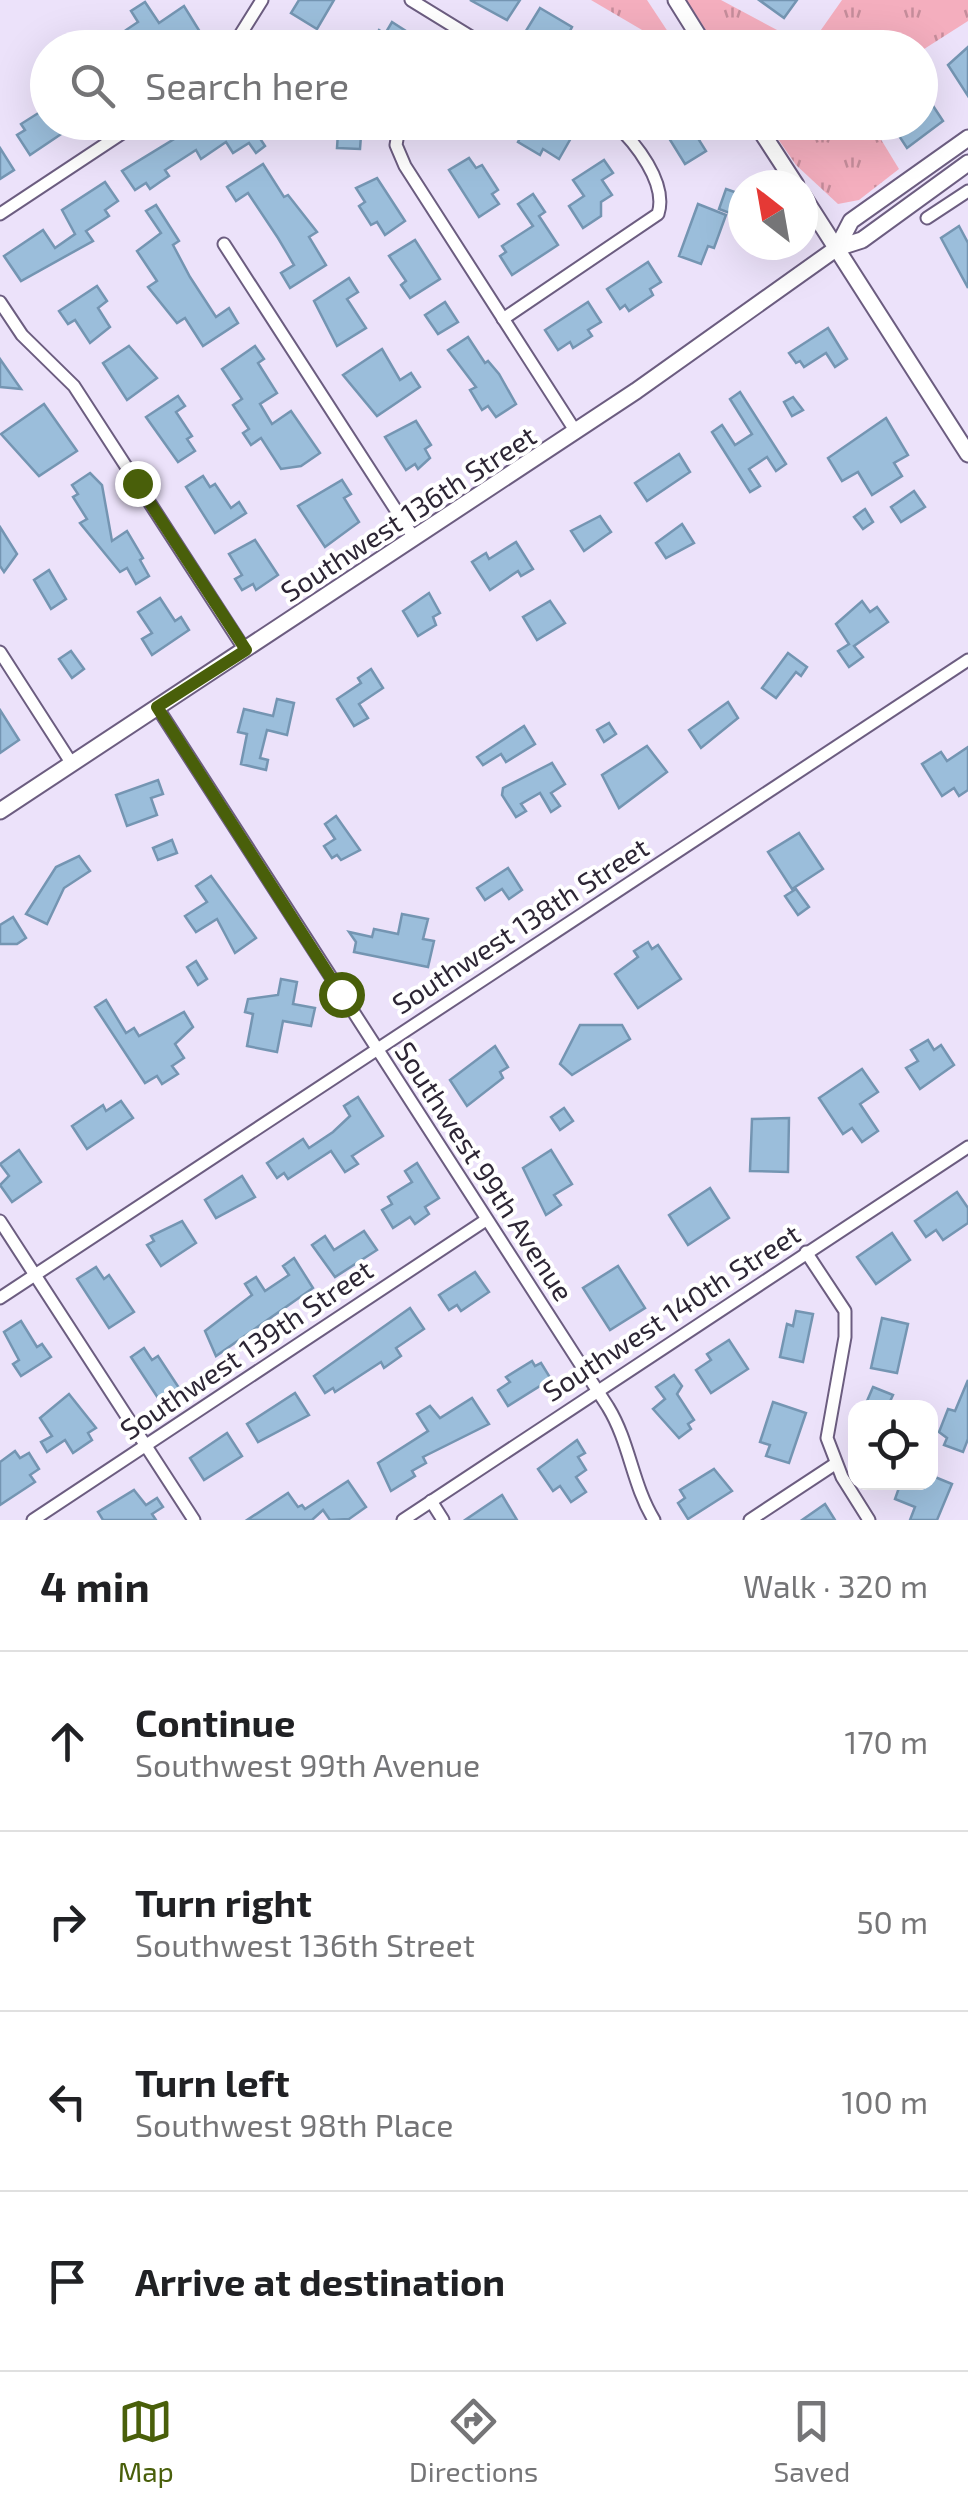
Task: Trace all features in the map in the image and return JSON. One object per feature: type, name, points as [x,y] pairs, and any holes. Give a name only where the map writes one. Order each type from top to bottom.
[{"type":"street","points":[[243,30],[262,0]]},
{"type":"street","points":[[411,0],[456,29]]},
{"type":"street","points":[[676,0],[695,30]]},
{"type":"street","name":"Southwest 136th Street","points":[[837,248],[852,221],[968,138]]},
{"type":"street","points":[[0,214],[111,140]]},
{"type":"street","points":[[397,140],[397,150],[405,166],[576,432]]},
{"type":"street","points":[[503,319],[648,224],[660,210],[660,195],[650,171],[627,140]]},
{"type":"street","points":[[767,140],[786,170]]},
{"type":"street","name":"Southwest 136th Street","points":[[0,811],[576,432],[837,248],[862,240],[968,163]]},
{"type":"street","points":[[926,218],[968,191]]},
{"type":"street","points":[[818,219],[968,454]]},
{"type":"street","points":[[224,244],[414,538]]},
{"type":"street","points":[[0,302],[22,335],[74,386],[246,650]]},
{"type":"street","points":[[0,652],[72,764]]},
{"type":"street","name":"Southwest 138th Street","points":[[0,1298],[968,660]]},
{"type":"street","name":"Southwest 99th Avenue","points":[[157,707],[623,1433],[639,1491],[654,1520]]},
{"type":"street","name":"Southwest 140th Street","points":[[402,1520],[968,1147]]},
{"type":"street","name":"Southwest 139th Street","points":[[33,1520],[486,1220]]},
{"type":"street","points":[[0,1221],[194,1520]]},
{"type":"street","points":[[806,1252],[842,1303],[846,1317],[826,1428],[835,1464],[869,1520]]},
{"type":"street","points":[[750,1520],[835,1464]]},
{"type":"street","points":[[431,1501],[443,1520]]},
{"type":"green space","points":[[591,0],[647,0],[667,30],[642,30]]},
{"type":"green space","points":[[686,0],[721,0],[777,30],[706,30]]},
{"type":"green space","points":[[842,0],[968,0],[968,21],[938,40],[938,30],[821,30]]},
{"type":"green space","points":[[779,140],[881,140],[899,169],[859,200],[838,204],[818,185],[818,170],[801,170]]},
{"type":"building","points":[[299,0],[334,0],[317,29],[291,13]]},
{"type":"building","points":[[470,0],[520,0],[507,20]]},
{"type":"building","points":[[759,0],[797,0],[784,18]]},
{"type":"building","points":[[145,2],[159,23],[184,6],[199,30],[126,30],[138,22],[131,11]]},
{"type":"building","points":[[540,8],[572,27],[570,30],[526,30]]},
{"type":"building","points":[[392,22],[404,30],[387,30]]},
{"type":"building","points":[[968,47],[968,96],[948,65]]},
{"type":"building","points":[[30,118],[30,140],[52,140],[30,155],[17,135],[25,130],[21,124]]},
{"type":"building","points":[[173,140],[261,140],[265,146],[256,153],[249,143],[233,153],[226,142],[201,159],[196,150],[165,170],[169,176],[150,189],[146,183],[135,190],[122,171]]},
{"type":"building","points":[[338,140],[361,140],[360,149],[337,148]]},
{"type":"building","points":[[570,140],[559,159],[543,149],[540,155],[518,142]]},
{"type":"building","points":[[670,140],[699,140],[706,151],[685,164]]},
{"type":"building","points":[[902,140],[918,140],[907,148]]},
{"type":"building","points":[[0,148],[14,170],[0,179]]},
{"type":"building","points":[[469,158],[476,168],[482,165],[498,190],[492,194],[499,204],[479,217],[449,170]]},
{"type":"building","points":[[604,160],[613,173],[602,180],[612,195],[601,202],[601,216],[583,228],[569,206],[584,196],[573,180]]},
{"type":"building","points":[[263,164],[284,197],[288,195],[317,232],[309,237],[326,265],[290,288],[281,273],[294,265],[278,238],[248,193],[236,201],[227,187]]},
{"type":"building","points":[[377,178],[405,221],[385,235],[377,222],[371,225],[359,206],[365,202],[356,188]]},
{"type":"building","points":[[105,182],[118,201],[105,210],[109,216],[86,231],[93,241],[21,281],[4,256],[43,230],[55,248],[75,234],[62,210]]},
{"type":"building","points":[[726,189],[728,190],[728,212],[719,209]]},
{"type":"building","points":[[533,194],[545,212],[539,216],[558,245],[512,275],[500,256],[506,252],[502,246],[533,226],[518,204]]},
{"type":"building","points":[[698,204],[726,215],[714,248],[708,246],[701,264],[679,256]]},
{"type":"building","points":[[156,205],[179,241],[173,245],[190,277],[216,317],[229,308],[238,323],[203,346],[185,318],[177,323],[148,287],[157,281],[137,251],[161,233],[146,211]]},
{"type":"building","points":[[959,226],[968,243],[968,288],[941,238]]},
{"type":"building","points":[[415,240],[440,279],[410,298],[401,285],[406,281],[389,256]]},
{"type":"building","points":[[648,262],[661,282],[650,289],[653,295],[629,311],[625,305],[620,309],[607,289]]},
{"type":"building","points":[[349,278],[358,292],[347,299],[366,328],[337,346],[314,301]]},
{"type":"building","points":[[97,286],[107,301],[98,308],[110,327],[90,343],[75,320],[68,324],[59,311]]},
{"type":"building","points":[[445,302],[458,322],[438,334],[425,315]]},
{"type":"building","points":[[588,302],[601,322],[588,330],[592,336],[573,348],[570,342],[558,350],[545,330]]},
{"type":"building","points":[[828,328],[847,359],[835,367],[826,353],[804,367],[800,361],[796,363],[789,353]]},
{"type":"building","points":[[468,337],[485,363],[488,361],[499,374],[516,404],[496,417],[488,406],[482,410],[470,390],[476,387],[448,350]]},
{"type":"building","points":[[129,346],[157,378],[127,400],[103,363]]},
{"type":"building","points":[[255,346],[264,359],[258,363],[277,393],[260,404],[272,424],[291,411],[320,453],[301,466],[281,469],[261,438],[251,445],[243,433],[249,429],[233,405],[242,399],[222,369]]},
{"type":"building","points":[[382,349],[400,380],[411,373],[420,387],[377,416],[343,375]]},
{"type":"building","points":[[0,359],[21,389],[0,387]]},
{"type":"building","points":[[740,392],[786,464],[776,471],[767,457],[749,469],[760,486],[750,492],[712,432],[722,425],[735,445],[752,434],[730,399]]},
{"type":"building","points":[[178,396],[185,406],[176,412],[192,436],[187,439],[195,451],[178,462],[146,417]]},
{"type":"building","points":[[793,397],[803,410],[792,416],[784,402]]},
{"type":"building","points":[[44,404],[77,451],[39,476],[1,434]]},
{"type":"building","points":[[886,418],[908,455],[894,463],[902,476],[872,495],[858,472],[842,481],[828,458]]},
{"type":"building","points":[[416,421],[431,445],[425,449],[430,458],[418,469],[415,464],[406,470],[385,437]]},
{"type":"building","points":[[679,454],[690,472],[647,501],[635,483]]},
{"type":"building","points":[[90,473],[102,485],[112,541],[127,531],[143,558],[140,560],[149,576],[136,584],[127,568],[120,572],[80,523],[87,519],[73,497],[78,494],[72,485]]},
{"type":"building","points":[[203,476],[210,487],[215,484],[231,508],[239,502],[246,513],[215,533],[186,487]]},
{"type":"building","points":[[342,480],[351,494],[344,498],[359,522],[325,547],[298,506]]},
{"type":"building","points":[[914,491],[925,507],[901,522],[891,507]]},
{"type":"building","points":[[865,509],[873,522],[863,529],[854,517]]},
{"type":"building","points":[[600,516],[611,532],[584,551],[571,531]]},
{"type":"building","points":[[682,524],[694,543],[666,558],[656,543]]},
{"type":"building","points":[[0,527],[17,554],[4,572],[0,566]]},
{"type":"building","points":[[255,540],[278,575],[256,590],[253,584],[242,590],[235,579],[242,575],[229,554]]},
{"type":"building","points":[[516,542],[533,569],[521,576],[518,571],[490,590],[472,562],[486,553],[489,559]]},
{"type":"building","points":[[49,570],[66,599],[51,609],[34,580]]},
{"type":"building","points":[[429,593],[440,613],[433,617],[436,625],[418,636],[403,611]]},
{"type":"building","points":[[160,598],[175,621],[181,617],[189,630],[152,655],[142,639],[152,633],[138,612]]},
{"type":"building","points":[[550,601],[565,623],[537,640],[523,617]]},
{"type":"building","points":[[862,601],[870,612],[877,607],[888,622],[854,646],[863,657],[849,667],[838,651],[849,644],[836,624]]},
{"type":"building","points":[[71,651],[84,669],[72,678],[59,659]]},
{"type":"building","points":[[788,653],[807,667],[801,676],[796,672],[776,698],[762,688]]},
{"type":"building","points":[[371,669],[383,688],[359,704],[368,718],[354,726],[337,699],[361,683],[358,678]]},
{"type":"building","points":[[277,699],[294,703],[287,735],[267,730],[260,758],[268,760],[266,770],[241,764],[247,734],[238,732],[244,709],[273,716]]},
{"type":"building","points":[[728,702],[738,718],[701,748],[689,730]]},
{"type":"building","points":[[0,710],[19,740],[0,753]]},
{"type":"building","points":[[609,723],[616,734],[604,742],[597,730]]},
{"type":"building","points":[[524,726],[535,744],[506,762],[501,754],[483,765],[477,757]]},
{"type":"building","points":[[647,746],[667,772],[619,808],[602,775]]},
{"type":"building","points":[[968,747],[968,790],[959,796],[954,788],[942,796],[922,764],[941,752],[947,761]]},
{"type":"building","points":[[552,763],[565,784],[551,793],[560,806],[551,812],[540,793],[521,804],[526,811],[516,817],[502,795],[503,788]]},
{"type":"building","points":[[158,780],[163,794],[151,798],[157,815],[127,826],[116,795]]},
{"type":"building","points":[[336,816],[360,850],[341,860],[337,855],[332,858],[324,846],[335,839],[325,824]]},
{"type":"building","points":[[799,833],[823,869],[792,889],[768,852]]},
{"type":"building","points":[[172,840],[177,853],[158,860],[153,848]]},
{"type":"building","points":[[79,856],[90,871],[64,888],[47,924],[26,914],[56,867]]},
{"type":"building","points":[[508,868],[522,890],[509,899],[502,889],[485,900],[477,888]]},
{"type":"building","points":[[211,876],[256,938],[235,953],[217,919],[196,932],[185,916],[207,902],[196,886]]},
{"type":"building","points":[[796,889],[809,907],[798,915],[785,896]]},
{"type":"building","points":[[402,914],[428,919],[423,939],[434,941],[428,967],[354,952],[356,942],[349,932],[372,937],[374,929],[398,934]]},
{"type":"building","points":[[13,917],[26,938],[17,944],[0,944],[0,925]]},
{"type":"building","points":[[648,942],[652,949],[658,945],[681,979],[638,1008],[615,974],[638,957],[634,951]]},
{"type":"building","points":[[196,961],[207,979],[198,985],[187,967]]},
{"type":"building","points":[[281,979],[297,982],[293,1004],[315,1008],[311,1026],[283,1021],[277,1052],[247,1046],[253,1014],[245,1012],[248,999],[278,995]]},
{"type":"building","points":[[106,1000],[126,1033],[134,1028],[139,1036],[184,1012],[193,1027],[175,1044],[184,1058],[172,1066],[178,1074],[162,1084],[157,1076],[145,1083],[95,1007]]},
{"type":"building","points":[[580,1025],[622,1025],[630,1039],[572,1075],[560,1064]]},
{"type":"building","points":[[928,1040],[934,1050],[941,1045],[954,1065],[920,1089],[906,1068],[918,1061],[911,1050]]},
{"type":"building","points":[[495,1046],[508,1067],[500,1072],[503,1078],[467,1106],[450,1080]]},
{"type":"building","points":[[862,1069],[878,1092],[860,1104],[878,1131],[862,1142],[852,1128],[843,1134],[819,1098]]},
{"type":"building","points":[[358,1097],[383,1136],[352,1156],[358,1164],[345,1172],[331,1151],[288,1179],[284,1173],[277,1178],[267,1163],[303,1139],[309,1148],[333,1132],[350,1116],[344,1106]]},
{"type":"building","points":[[121,1101],[133,1118],[87,1149],[72,1126],[103,1105],[106,1111]]},
{"type":"building","points":[[564,1108],[573,1121],[560,1130],[551,1117]]},
{"type":"building","points":[[789,1118],[788,1172],[750,1171],[752,1119]]},
{"type":"building","points":[[19,1150],[41,1182],[12,1202],[0,1185],[9,1176],[0,1164]]},
{"type":"building","points":[[551,1150],[572,1184],[554,1195],[561,1205],[546,1215],[523,1168]]},
{"type":"building","points":[[417,1163],[439,1198],[425,1207],[429,1214],[415,1224],[410,1217],[393,1228],[382,1210],[392,1204],[388,1197],[412,1182],[405,1171]]},
{"type":"building","points":[[242,1176],[255,1197],[216,1218],[205,1200]]},
{"type":"building","points":[[710,1188],[729,1218],[688,1245],[669,1215]]},
{"type":"building","points":[[957,1192],[968,1208],[968,1223],[943,1240],[936,1230],[926,1237],[915,1221]]},
{"type":"building","points":[[182,1221],[196,1243],[161,1266],[147,1245],[154,1241],[151,1236]]},
{"type":"building","points":[[364,1231],[377,1250],[335,1277],[312,1245],[325,1236],[334,1250]]},
{"type":"building","points":[[892,1233],[910,1260],[876,1284],[857,1257]]},
{"type":"building","points":[[294,1258],[313,1288],[216,1356],[205,1331],[252,1295],[245,1284],[256,1277],[265,1291],[289,1275],[283,1266]]},
{"type":"building","points":[[618,1266],[645,1308],[610,1330],[583,1288]]},
{"type":"building","points":[[96,1267],[104,1279],[109,1275],[134,1312],[109,1328],[77,1279]]},
{"type":"building","points":[[475,1272],[489,1292],[461,1311],[457,1305],[449,1310],[439,1295]]},
{"type":"building","points":[[410,1308],[424,1329],[396,1348],[401,1356],[384,1368],[381,1362],[335,1392],[333,1388],[325,1393],[314,1376]]},
{"type":"building","points":[[796,1311],[813,1314],[803,1362],[780,1357],[787,1324],[793,1326]]},
{"type":"building","points":[[882,1318],[908,1324],[897,1373],[871,1368]]},
{"type":"building","points":[[21,1321],[37,1347],[42,1344],[51,1357],[21,1376],[13,1364],[19,1360],[4,1332]]},
{"type":"building","points":[[729,1340],[748,1369],[711,1393],[696,1370],[711,1360],[707,1354]]},
{"type":"building","points":[[144,1348],[152,1360],[158,1356],[179,1388],[160,1401],[131,1357]]},
{"type":"building","points":[[532,1361],[535,1366],[541,1363],[551,1379],[508,1406],[498,1390],[510,1382],[506,1377]]},
{"type":"building","points":[[674,1375],[682,1386],[677,1394],[694,1420],[688,1424],[691,1429],[679,1438],[653,1409],[665,1399],[656,1387]]},
{"type":"building","points":[[968,1380],[968,1439],[963,1452],[944,1445],[947,1438],[939,1432],[948,1409],[955,1411]]},
{"type":"building","points":[[873,1387],[893,1395],[891,1400],[867,1400]]},
{"type":"building","points":[[295,1393],[309,1415],[258,1442],[247,1424]]},
{"type":"building","points":[[69,1394],[96,1428],[88,1433],[92,1440],[73,1453],[65,1440],[47,1452],[41,1442],[52,1436],[40,1418]]},
{"type":"building","points":[[472,1398],[489,1424],[423,1457],[426,1463],[412,1471],[415,1476],[391,1491],[378,1463],[428,1431],[417,1414],[430,1406],[440,1418]]},
{"type":"building","points":[[773,1402],[806,1413],[789,1463],[766,1456],[770,1445],[760,1442]]},
{"type":"building","points":[[227,1433],[242,1456],[204,1480],[190,1458]]},
{"type":"building","points":[[577,1440],[585,1453],[578,1457],[586,1470],[576,1477],[586,1492],[571,1502],[560,1486],[553,1491],[538,1469]]},
{"type":"building","points":[[15,1451],[20,1458],[29,1453],[39,1469],[30,1475],[35,1482],[0,1505],[0,1462]]},
{"type":"building","points":[[714,1469],[732,1491],[688,1519],[678,1503],[685,1498],[680,1490]]},
{"type":"building","points":[[938,1478],[952,1484],[937,1520],[910,1520],[915,1507],[895,1499],[898,1490],[938,1490]]},
{"type":"building","points":[[348,1481],[366,1507],[349,1519],[330,1520],[323,1510],[312,1520],[247,1520],[288,1493],[298,1507],[302,1505],[305,1509]]},
{"type":"building","points":[[134,1490],[146,1505],[157,1498],[163,1507],[152,1514],[156,1520],[103,1520],[98,1512]]},
{"type":"building","points":[[502,1495],[517,1520],[465,1520]]},
{"type":"building","points":[[825,1504],[835,1520],[802,1520]]},
{"type":"route","points":[[137,483],[246,650],[157,707],[341,994]]}]
